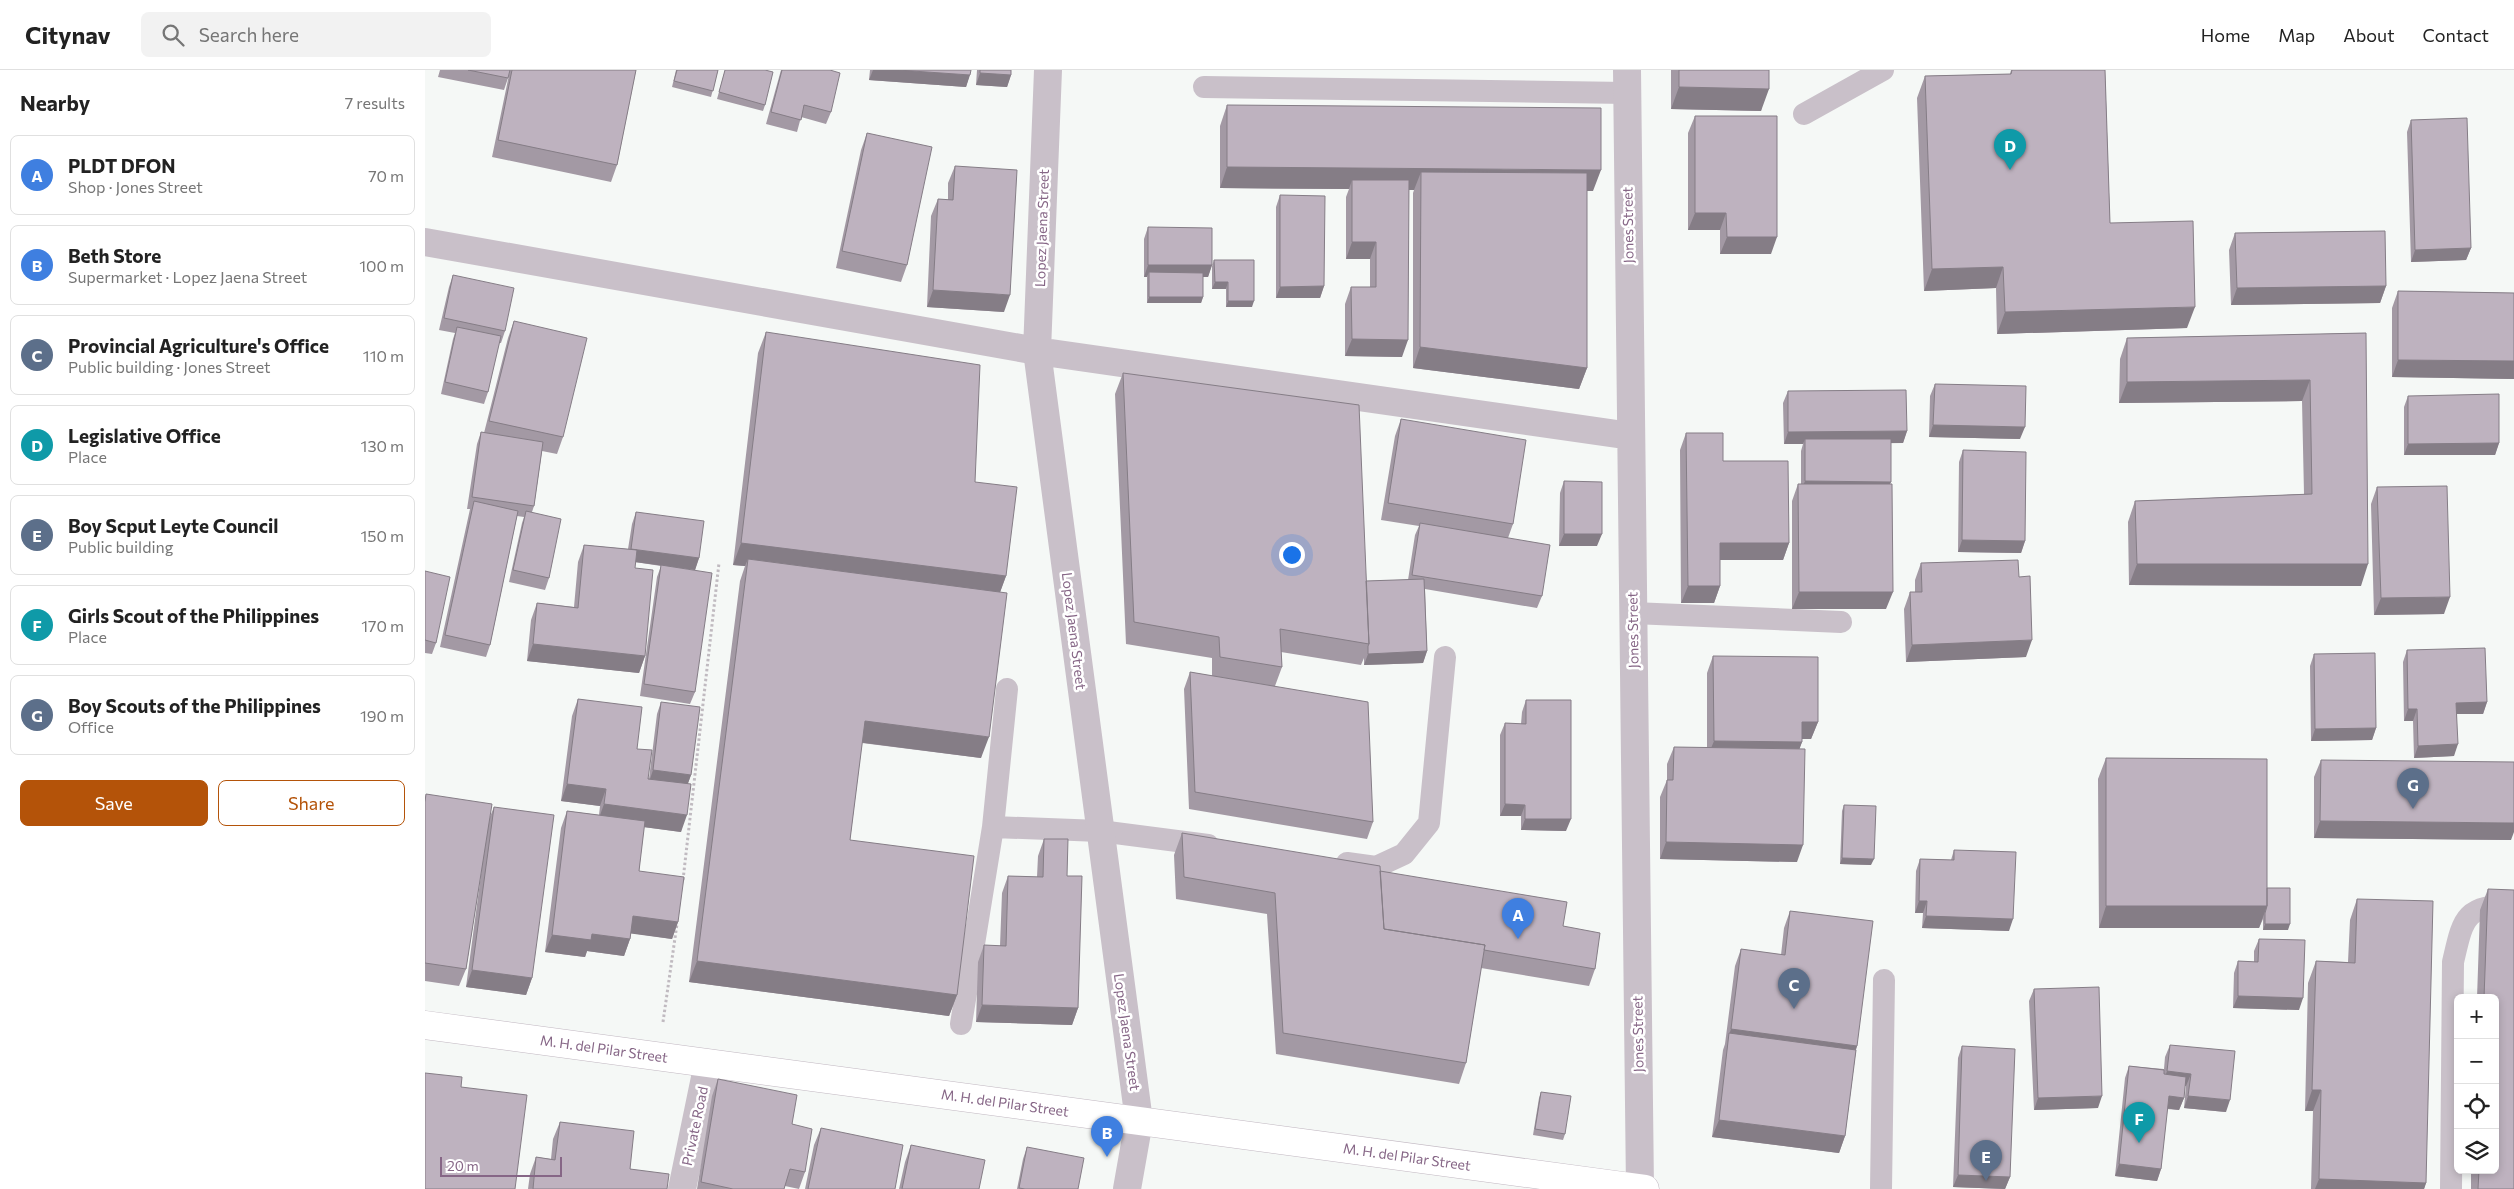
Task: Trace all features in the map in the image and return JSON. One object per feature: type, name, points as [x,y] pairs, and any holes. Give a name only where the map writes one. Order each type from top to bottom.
[{"type":"street","name":"Lopez Jaena Street","points":[[1048,70],[1037,351],[1139,1121],[1127,1189]]},
{"type":"street","name":"Jones Street","points":[[1627,82],[1640,1189]]},
{"type":"street","points":[[425,242],[1037,351],[1631,436]]},
{"type":"street","name":"M. H. del Pilar Street","points":[[425,1025],[1645,1189]]},
{"type":"street","name":"Private Road","points":[[682,1189],[709,1063]]},
{"type":"lane","points":[[1804,114],[1883,70]]},
{"type":"lane","points":[[1204,87],[1627,82]]},
{"type":"lane","points":[[1633,613],[1841,622]]},
{"type":"lane","points":[[1326,860],[1376,866],[1403,854],[1429,823],[1445,657]]},
{"type":"lane","points":[[961,1024],[993,827],[1007,689]]},
{"type":"lane","points":[[993,827],[1100,830],[1228,847]]},
{"type":"lane","points":[[2451,1189],[2453,962],[2461,926],[2472,912],[2492,905],[2514,906]]},
{"type":"lane","points":[[1881,1189],[1884,980]]},
{"type":"path","points":[[682,888],[719,563]]},
{"type":"path","points":[[659,1056],[678,918]]},
{"type":"building","points":[[468,70],[510,70],[508,78]]},
{"type":"building","points":[[512,70],[636,70],[617,165],[498,140]]},
{"type":"building","points":[[677,70],[718,70],[713,91],[674,81]]},
{"type":"building","points":[[725,70],[765,70],[773,72],[765,105],[719,92]]},
{"type":"building","points":[[782,70],[830,70],[840,73],[831,112],[804,105],[801,120],[771,112]]},
{"type":"building","points":[[898,70],[971,70],[970,75]]},
{"type":"building","points":[[980,70],[1011,70],[1011,75],[980,73]]},
{"type":"building","points":[[1679,70],[1769,70],[1769,89],[1679,87]]},
{"type":"building","points":[[2012,70],[2105,70],[2110,223],[2193,221],[2195,307],[2005,312],[2003,267],[1932,269],[1925,76],[2011,74]]},
{"type":"building","points":[[1227,105],[1601,108],[1601,170],[1227,167]]},
{"type":"building","points":[[1695,116],[1777,116],[1777,237],[1727,237],[1726,213],[1695,213]]},
{"type":"building","points":[[2467,118],[2471,248],[2415,250],[2411,120]]},
{"type":"building","points":[[867,133],[932,147],[907,265],[842,251]]},
{"type":"building","points":[[955,166],[1017,170],[1010,295],[933,290],[938,199],[953,200]]},
{"type":"building","points":[[1421,172],[1587,173],[1587,368],[1420,347]]},
{"type":"building","points":[[1352,180],[1409,180],[1408,340],[1352,339],[1351,287],[1376,287],[1376,242],[1352,242]]},
{"type":"building","points":[[1280,195],[1325,196],[1324,286],[1280,287]]},
{"type":"building","points":[[1148,227],[1212,228],[1212,265],[1148,265]]},
{"type":"building","points":[[2385,231],[2386,286],[2237,288],[2235,233]]},
{"type":"building","points":[[1214,260],[1254,260],[1254,301],[1228,301],[1228,282],[1215,282]]},
{"type":"building","points":[[1149,272],[1203,273],[1203,297],[1149,297]]},
{"type":"building","points":[[453,275],[514,288],[505,331],[444,318]]},
{"type":"building","points":[[2398,291],[2514,293],[2514,361],[2398,360]]},
{"type":"building","points":[[514,321],[587,338],[563,437],[489,421]]},
{"type":"building","points":[[457,327],[501,336],[488,392],[445,382]]},
{"type":"building","points":[[766,332],[980,365],[975,482],[1017,487],[1006,576],[741,543]]},
{"type":"building","points":[[2366,333],[2368,564],[2137,564],[2135,501],[2312,494],[2310,380],[2127,382],[2127,338]]},
{"type":"building","points":[[1123,373],[1359,405],[1369,644],[1280,629],[1282,667],[1220,657],[1219,637],[1134,622]]},
{"type":"building","points":[[1935,384],[2026,386],[2025,427],[1933,425]]},
{"type":"building","points":[[1906,390],[1907,431],[1788,432],[1788,391]]},
{"type":"building","points":[[2499,394],[2499,443],[2408,444],[2408,396]]},
{"type":"building","points":[[1401,419],[1526,440],[1513,524],[1388,503]]},
{"type":"building","points":[[481,432],[543,442],[534,506],[472,497]]},
{"type":"building","points":[[1686,433],[1723,433],[1723,461],[1788,461],[1789,543],[1720,543],[1720,586],[1688,586]]},
{"type":"building","points":[[1805,439],[1891,439],[1891,482],[1805,481]]},
{"type":"building","points":[[1963,450],[2026,452],[2025,541],[1962,540]]},
{"type":"building","points":[[1564,481],[1602,482],[1602,534],[1564,534]]},
{"type":"building","points":[[1798,484],[1892,484],[1893,592],[1799,592]]},
{"type":"building","points":[[2447,486],[2450,597],[2381,598],[2377,487]]},
{"type":"building","points":[[474,501],[518,511],[490,645],[445,635]]},
{"type":"building","points":[[526,511],[561,519],[549,578],[513,570]]},
{"type":"building","points":[[636,512],[704,521],[699,558],[631,549]]},
{"type":"building","points":[[1420,523],[1550,545],[1542,596],[1412,575]]},
{"type":"building","points":[[584,545],[637,550],[635,568],[653,570],[645,656],[533,644],[537,603],[578,608]]},
{"type":"building","points":[[748,559],[1007,593],[989,737],[865,721],[850,840],[974,856],[957,995],[697,961]]},
{"type":"building","points":[[2018,560],[2019,577],[2030,576],[2032,640],[1912,645],[1910,592],[1922,592],[1921,563]]},
{"type":"building","points":[[661,565],[712,573],[695,692],[644,684]]},
{"type":"building","points":[[425,571],[450,577],[436,643],[425,640]]},
{"type":"building","points":[[1424,579],[1427,651],[1368,654],[1366,581]]},
{"type":"building","points":[[2485,648],[2487,702],[2456,703],[2458,744],[2418,746],[2417,709],[2408,709],[2407,650]]},
{"type":"building","points":[[2375,653],[2376,728],[2315,729],[2314,654]]},
{"type":"building","points":[[1713,656],[1818,657],[1818,722],[1802,722],[1802,742],[1714,741]]},
{"type":"building","points":[[1190,672],[1368,702],[1373,822],[1195,792]]},
{"type":"building","points":[[578,699],[642,707],[637,749],[652,750],[648,779],[691,784],[687,815],[604,804],[606,789],[567,784]]},
{"type":"building","points":[[1526,700],[1571,700],[1571,819],[1525,819],[1525,805],[1505,804],[1505,723],[1526,724]]},
{"type":"building","points":[[661,702],[700,707],[691,775],[653,770]]},
{"type":"building","points":[[1674,747],[1805,749],[1803,845],[1666,842],[1667,780],[1673,780]]},
{"type":"building","points":[[2106,758],[2267,759],[2267,906],[2106,906]]},
{"type":"building","points":[[2321,760],[2514,762],[2514,823],[2320,821]]},
{"type":"building","points":[[426,794],[492,804],[466,969],[425,963]]},
{"type":"building","points":[[1844,805],[1876,806],[1874,859],[1842,858]]},
{"type":"building","points":[[494,807],[554,815],[532,978],[472,970]]},
{"type":"building","points":[[567,811],[645,821],[639,871],[684,877],[678,922],[633,916],[630,939],[592,934],[591,940],[552,935]]},
{"type":"building","points":[[1182,833],[1380,866],[1384,929],[1485,945],[1466,1063],[1283,1033],[1275,893],[1184,877]]},
{"type":"building","points":[[1044,839],[1068,839],[1067,876],[1082,876],[1078,1008],[982,1005],[984,945],[1006,946],[1008,876],[1043,877]]},
{"type":"building","points":[[1954,850],[2016,852],[2013,919],[1926,916],[1927,901],[1919,901],[1920,859],[1954,860]]},
{"type":"building","points":[[1380,871],[1567,902],[1563,926],[1600,933],[1595,969],[1484,950],[1485,945],[1384,929]]},
{"type":"building","points":[[2267,888],[2290,888],[2290,924],[2265,924]]},
{"type":"building","points":[[2488,889],[2514,890],[2514,1189],[2478,1189],[2479,1174],[2499,1174],[2499,994],[2484,994]]},
{"type":"building","points":[[2357,899],[2433,901],[2426,1183],[2319,1179],[2321,1090],[2312,1090],[2316,961],[2355,963]]},
{"type":"building","points":[[1790,911],[1873,921],[1857,1046],[1731,1029],[1741,949],[1785,955]]},
{"type":"building","points":[[2259,939],[2305,940],[2303,998],[2238,996],[2238,961],[2258,962]]},
{"type":"building","points":[[2099,987],[2102,1096],[2038,1098],[2034,989]]},
{"type":"building","points":[[1729,1033],[1856,1050],[1845,1136],[1719,1120]]},
{"type":"building","points":[[2170,1045],[2235,1051],[2230,1100],[2188,1096],[2191,1074],[2167,1071]]},
{"type":"building","points":[[1962,1046],[2015,1049],[2010,1177],[1958,1175]]},
{"type":"building","points":[[2129,1066],[2164,1070],[2164,1074],[2186,1077],[2184,1098],[2169,1096],[2161,1169],[2119,1164]]},
{"type":"building","points":[[425,1073],[462,1077],[461,1087],[527,1095],[515,1189],[425,1189]]},
{"type":"building","points":[[718,1079],[797,1095],[792,1124],[812,1129],[805,1172],[790,1169],[784,1189],[733,1189],[701,1182]]},
{"type":"building","points":[[1541,1092],[1571,1096],[1565,1134],[1535,1129]]},
{"type":"building","points":[[560,1122],[634,1131],[630,1169],[669,1174],[667,1189],[533,1189],[536,1157],[555,1160]]},
{"type":"building","points":[[821,1128],[903,1145],[895,1189],[808,1189]]},
{"type":"building","points":[[911,1145],[985,1160],[979,1189],[902,1189]]},
{"type":"building","points":[[1027,1147],[1084,1158],[1078,1189],[1019,1188]]},
{"type":"place","name":"Legislative Office","points":[[2010,170]]},
{"type":"place","name":"Boy Scouts of the Philippines","points":[[2413,809]]},
{"type":"place","name":"PLDT DFON","points":[[1518,939]]},
{"type":"place","name":"Provincial Agriculture's Office","points":[[1794,1009]]},
{"type":"place","name":"Girls Scout of the Philippines","points":[[2139,1143]]},
{"type":"place","name":"Beth Store","points":[[1107,1157]]},
{"type":"place","name":"Boy Scput Leyte Council","points":[[1986,1181]]}]
